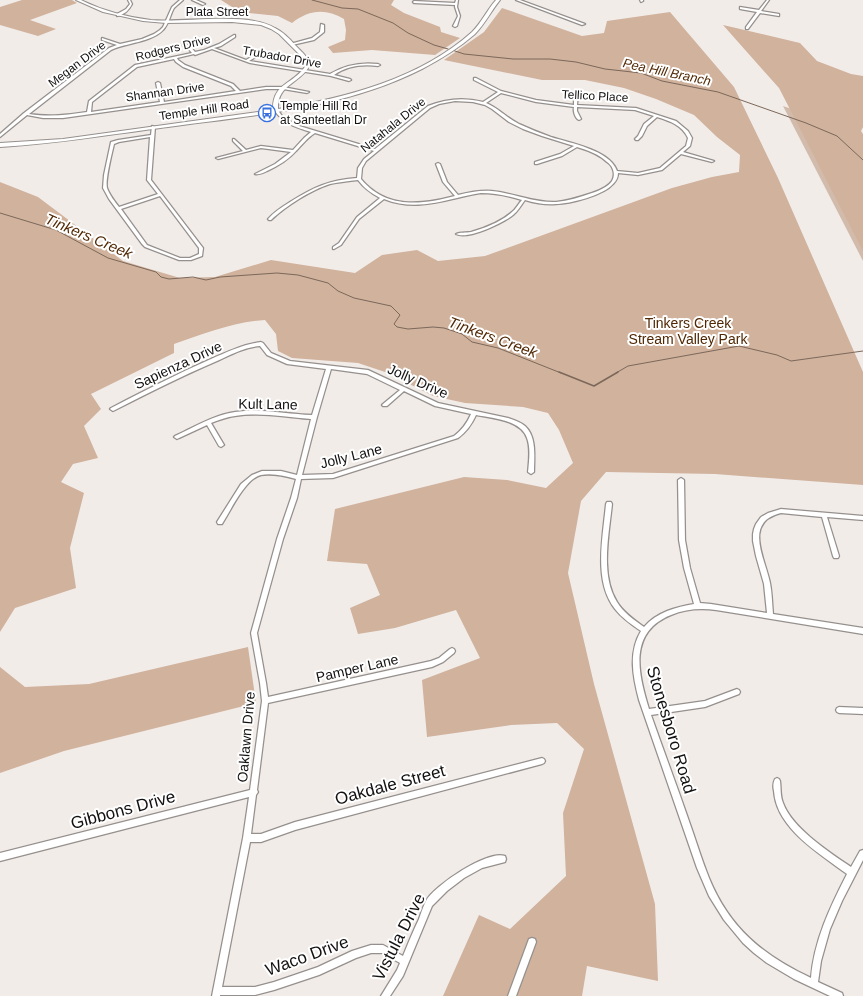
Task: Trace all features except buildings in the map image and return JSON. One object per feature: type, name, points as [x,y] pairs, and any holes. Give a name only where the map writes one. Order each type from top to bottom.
[{"type":"main road","name":"Plata Street","points":[[78,0],[118,15],[134,19],[167,22],[254,22],[274,28],[306,59],[308,65],[305,72]]},
{"type":"main road","name":"Temple Hill Road","points":[[0,145],[46,143],[276,110],[352,94],[378,86],[418,69],[438,58],[473,34],[482,24],[498,0]]},
{"type":"main road","points":[[276,110],[276,98],[283,88],[305,72]]},
{"type":"street","points":[[118,15],[129,8],[131,4],[129,0]]},
{"type":"street","name":"Megan Drive","points":[[0,136],[26,114],[108,51],[120,45],[155,34],[162,29],[167,22],[172,7],[182,0]]},
{"type":"street","points":[[193,0],[204,4]]},
{"type":"street","points":[[517,0],[583,24]]},
{"type":"street","points":[[747,28],[768,0]]},
{"type":"street","points":[[414,2],[457,2],[459,16],[455,26]]},
{"type":"street","points":[[741,8],[778,15]]},
{"type":"street","points":[[292,44],[318,36],[322,32],[322,25]]},
{"type":"street","name":"Rodgers Drive","points":[[89,113],[90,102],[134,67],[212,49],[234,36]]},
{"type":"street","points":[[103,39],[120,45]]},
{"type":"street","points":[[184,45],[188,46],[195,54]]},
{"type":"street","name":"Trubador Drive","points":[[212,49],[246,61],[305,72],[332,75],[349,80]]},
{"type":"street","points":[[246,61],[258,54]]},
{"type":"street","points":[[175,58],[177,62],[184,66],[232,85],[239,92]]},
{"type":"street","points":[[332,75],[338,70],[354,65],[378,65]]},
{"type":"street","name":"Tellico Place","points":[[476,79],[500,92],[536,101],[575,106],[628,108],[675,122],[687,132],[690,138],[689,143],[681,153],[666,166],[638,174],[616,172]]},
{"type":"street","points":[[158,83],[162,102]]},
{"type":"street","name":"Shannan Drive","points":[[26,114],[57,117],[266,88],[283,88],[307,92]]},
{"type":"street","points":[[483,103],[500,92]]},
{"type":"street","points":[[576,94],[575,106],[579,119]]},
{"type":"street","name":"Natahala Drive","points":[[359,179],[360,168],[374,150],[433,105],[455,100],[483,103],[516,124],[605,157],[613,165],[616,172]]},
{"type":"street","points":[[276,110],[281,117],[290,123],[314,132],[374,150]]},
{"type":"street","points":[[637,139],[645,125],[656,116]]},
{"type":"street","points":[[153,127],[153,136],[149,178],[160,195],[201,248],[202,255],[191,259],[179,259],[146,246],[118,209],[107,192],[105,186],[111,145],[118,141],[153,136]]},
{"type":"street","points":[[257,174],[272,167],[294,151],[304,138],[314,132]]},
{"type":"street","points":[[234,140],[244,150]]},
{"type":"street","points":[[536,163],[561,155],[576,146]]},
{"type":"street","points":[[218,158],[244,150],[266,147],[294,151]]},
{"type":"street","points":[[681,153],[712,161]]},
{"type":"street","points":[[438,164],[445,182],[458,197]]},
{"type":"street","points":[[270,219],[285,207],[319,186],[337,181],[359,179],[370,192],[383,198],[404,203],[420,204],[473,193],[494,192],[549,203],[577,199],[607,188],[615,179],[616,172]]},
{"type":"street","points":[[118,209],[160,195]]},
{"type":"street","points":[[334,248],[340,244],[358,218],[383,198]]},
{"type":"street","points":[[458,234],[463,235],[475,232],[504,220],[513,213],[524,199]]},
{"type":"street","name":"Sapienza Drive","points":[[113,408],[201,366],[254,345],[263,345],[269,354],[278,361]]},
{"type":"street","name":"Jolly Drive","points":[[278,361],[368,372],[437,405],[506,419],[521,425],[525,429],[531,443],[531,472]]},
{"type":"street","name":"Oaklawn Drive","points":[[217,994],[247,838],[265,701],[254,634],[280,539],[294,498],[298,477],[329,368]]},
{"type":"street","points":[[385,405],[403,390]]},
{"type":"street","name":"Kult Lane","points":[[177,437],[233,414],[246,413],[314,418]]},
{"type":"street","name":"Jolly Lane","points":[[220,522],[243,485],[254,476],[269,472],[298,477],[323,477],[346,472],[450,439],[460,434],[466,428],[474,413]]},
{"type":"street","points":[[209,424],[221,444]]},
{"type":"street","points":[[681,480],[682,540],[687,568],[698,606]]},
{"type":"street","points":[[609,504],[604,569],[606,587],[609,596],[620,611],[644,630],[664,615],[680,609],[698,606],[770,615],[799,622],[863,631]]},
{"type":"street","points":[[770,615],[767,584],[756,539],[756,532],[759,523],[769,515],[781,511],[863,518]]},
{"type":"street","points":[[824,515],[836,556]]},
{"type":"street","name":"Stonesboro Road","points":[[644,630],[637,649],[636,666],[639,686],[705,879],[722,912],[734,928],[751,945],[775,963],[839,996]]},
{"type":"street","name":"Pamper Lane","points":[[265,701],[432,664],[441,660],[452,651]]},
{"type":"street","points":[[648,712],[705,704],[736,692]]},
{"type":"street","points":[[839,710],[863,711]]},
{"type":"street","name":"Oakdale Street","points":[[247,838],[261,838],[294,826],[542,760]]},
{"type":"street","points":[[778,781],[778,798],[784,814],[816,846],[851,872]]},
{"type":"street","name":"Gibbons Drive","points":[[0,857],[254,792]]},
{"type":"street","points":[[814,984],[815,970],[823,936],[851,872],[863,854]]},
{"type":"street","name":"Vistula Drive","points":[[385,996],[400,973],[429,903],[437,894],[473,869],[486,863],[502,859]]},
{"type":"street","points":[[512,996],[532,942]]},
{"type":"street","name":"Waco Drive","points":[[217,994],[255,991],[274,986],[319,971],[355,954],[371,949],[383,949],[404,961]]},
{"type":"shaded area","points":[[783,106],[839,125],[863,145],[863,261]]},
{"type":"green space","points":[[22,0],[72,0],[77,3],[30,20],[56,29],[38,36],[0,25],[0,7]]},
{"type":"green space","points":[[221,0],[394,0],[391,5],[404,13],[440,27],[441,32],[460,38],[435,55],[372,50],[333,53],[328,47],[345,40],[346,30],[344,19],[337,15],[324,12],[311,13],[292,23],[278,16],[240,12]]},
{"type":"green space","name":"Tinkers Creek Stream Valley Park","points":[[502,8],[582,36],[604,33],[607,21],[670,12],[734,87],[778,178],[863,372],[863,485],[715,474],[606,472],[581,501],[568,573],[594,684],[655,904],[658,981],[587,966],[582,996],[443,996],[479,915],[510,929],[566,876],[563,813],[584,749],[557,723],[511,725],[427,737],[422,680],[480,658],[456,610],[395,628],[358,634],[350,608],[380,595],[367,564],[327,561],[335,509],[464,477],[507,480],[546,488],[573,463],[559,430],[548,413],[523,407],[465,403],[433,396],[388,373],[358,363],[292,358],[278,351],[276,334],[265,320],[230,326],[174,344],[174,353],[91,394],[101,409],[84,426],[98,458],[73,464],[61,482],[84,493],[70,548],[76,588],[15,608],[0,632],[0,182],[38,197],[123,261],[180,278],[215,277],[271,260],[355,273],[382,255],[417,250],[438,261],[485,256],[672,188],[712,177],[739,172],[740,155],[717,137],[694,115],[656,99],[624,88],[585,80],[542,80],[444,60],[484,32]]},
{"type":"green space","points":[[723,25],[800,43],[817,61],[851,74],[863,76],[863,127],[861,131],[863,134],[863,251],[779,88]]},
{"type":"green space","points":[[248,647],[256,703],[64,751],[0,773],[0,667],[25,687],[89,684]]},
{"type":"waterway","name":"Pea Hill Branch","points":[[312,0],[342,8],[358,9],[393,23],[408,33],[434,45],[448,49]]},
{"type":"waterway","name":"Pea Hill Branch","points":[[452,50],[464,54],[513,59],[550,59],[576,62],[605,69],[641,73],[662,81],[718,92],[806,123],[837,136],[863,160]]},
{"type":"waterway","name":"Tinkers Creek","points":[[0,213],[56,230],[108,258],[156,272],[161,277],[169,279],[193,277],[206,280],[220,277],[277,273],[298,275],[328,283],[338,291],[354,298],[391,306],[400,315],[394,324],[397,327],[408,329],[433,327],[444,328],[462,334],[472,342],[498,348],[561,373]]},
{"type":"waterway","name":"Tinkers Creek","points":[[616,373],[628,366],[739,346],[777,355],[791,361],[863,351]]},
{"type":"waterway","name":"Tinkers Creek","points":[[559,372],[594,386],[618,372]]},
{"type":"place","name":"Temple Hill Rd at Santeetlah Dr","points":[[267,113]]}]
